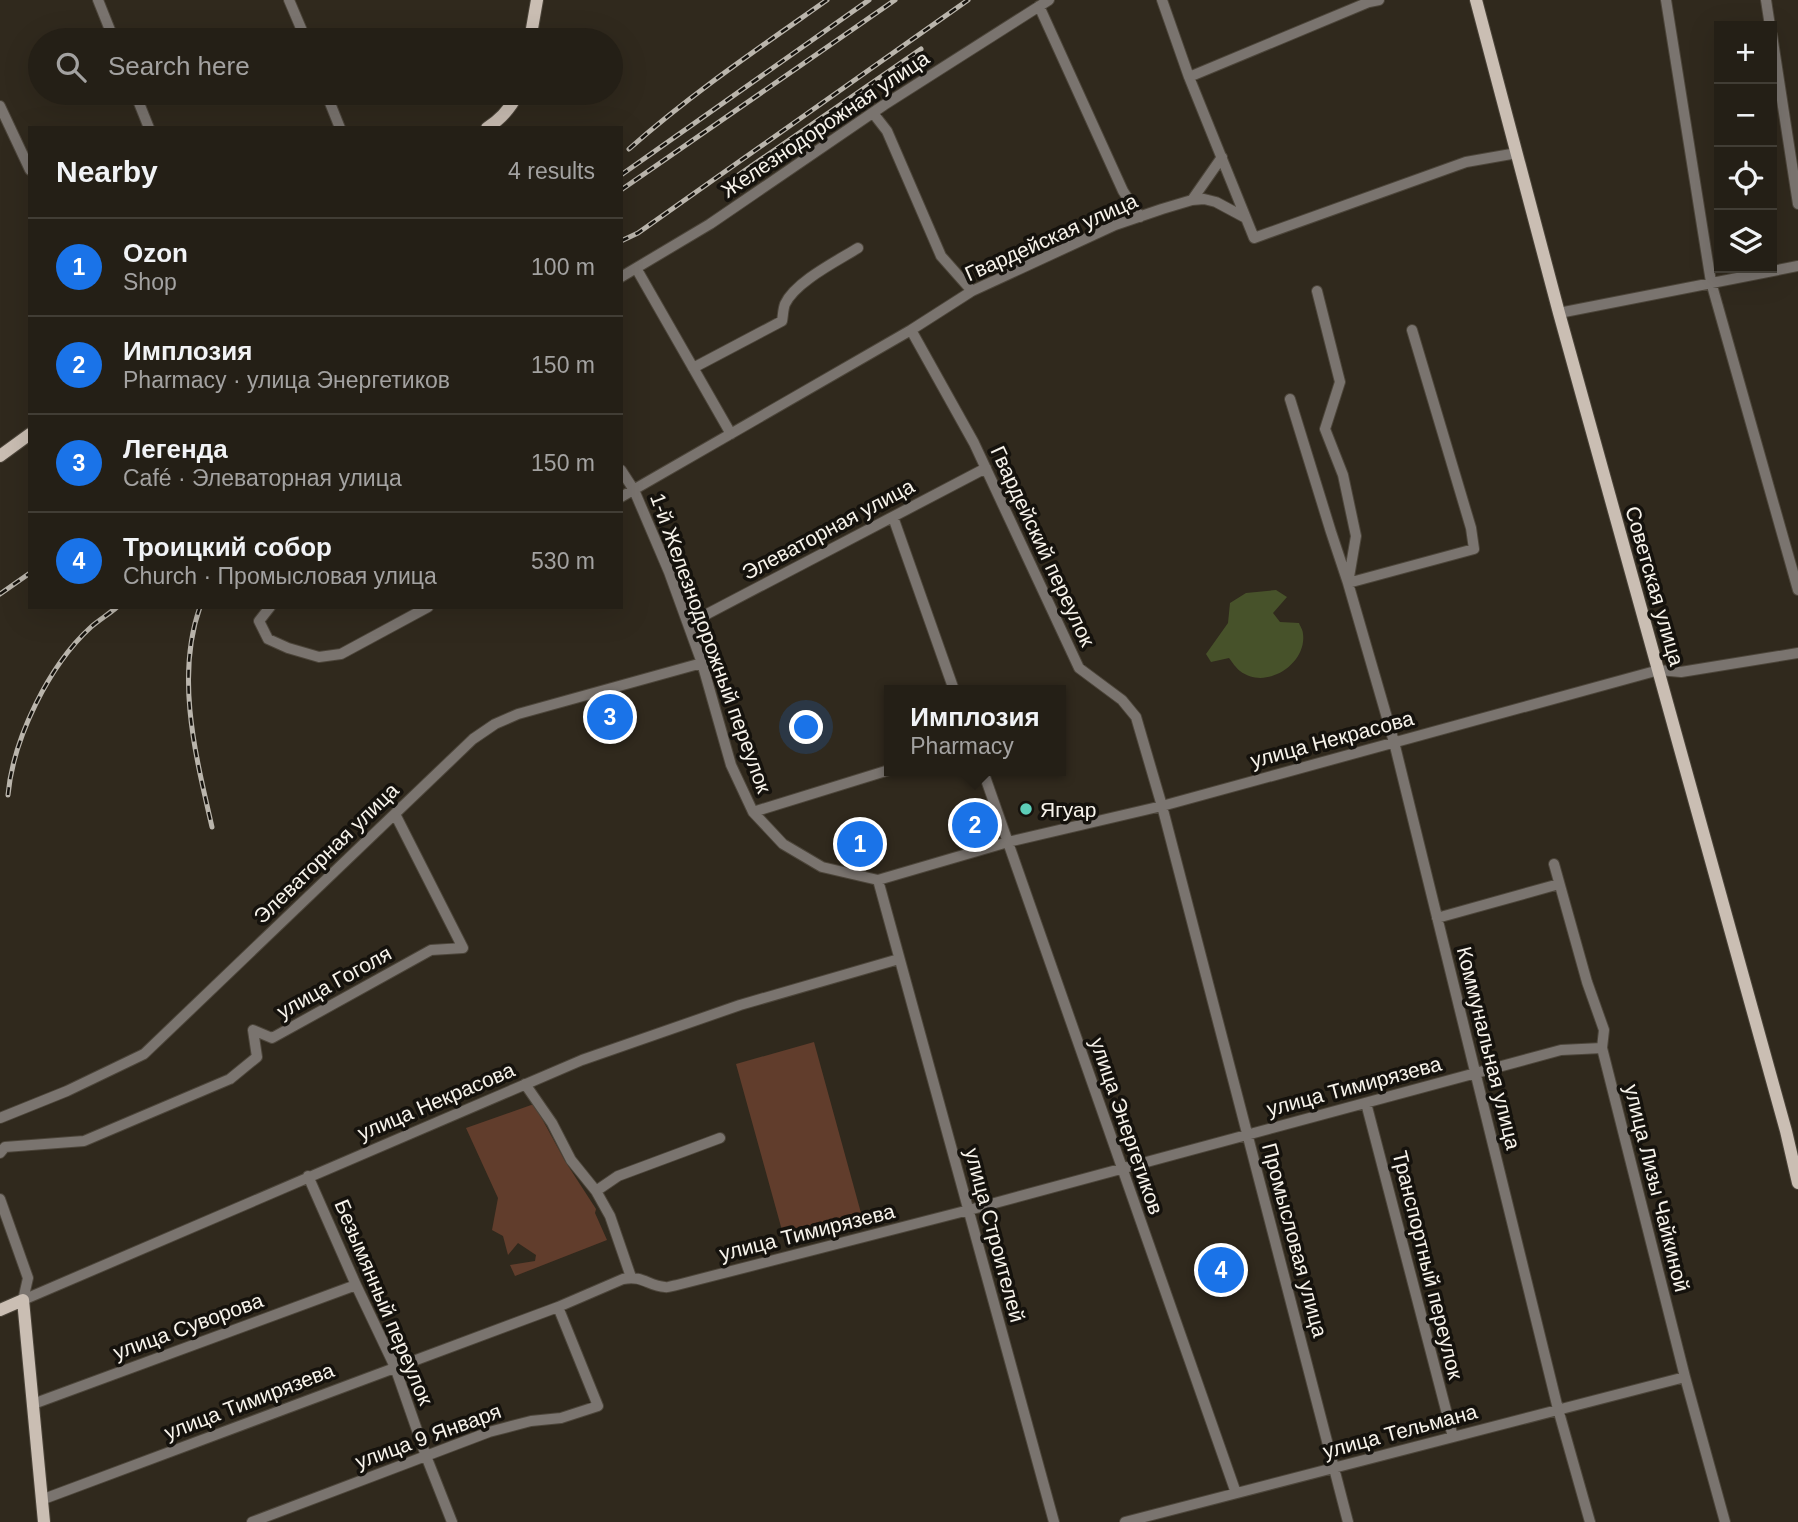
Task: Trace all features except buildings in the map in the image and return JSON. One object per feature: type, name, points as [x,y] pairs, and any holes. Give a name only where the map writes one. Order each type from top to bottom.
[{"type":"main road","points":[[532,28],[537,0]]},
{"type":"main road","name":"Советская улица","points":[[1476,0],[1559,313],[1798,1183]]},
{"type":"main road","points":[[490,126],[512,105]]},
{"type":"main road","points":[[0,456],[28,436]]},
{"type":"main road","points":[[23,1300],[44,1522]]},
{"type":"main road","name":"улица Некрасова","points":[[0,1310],[23,1300]]},
{"type":"street","points":[[98,0],[109,28]]},
{"type":"street","points":[[289,0],[301,28]]},
{"type":"street","points":[[1162,0],[1244,217]]},
{"type":"street","points":[[1189,77],[1379,0]]},
{"type":"street","points":[[1666,0],[1711,282],[1798,590]]},
{"type":"street","points":[[1766,0],[1769,21]]},
{"type":"street","points":[[1044,3],[1123,191],[1140,216]]},
{"type":"street","name":"Железнодорожная улица","points":[[623,276],[710,224],[873,113],[1044,3]]},
{"type":"street","points":[[1777,68],[1798,204]]},
{"type":"street","points":[[140,105],[148,126]]},
{"type":"street","points":[[331,105],[339,126]]},
{"type":"street","points":[[0,106],[28,166]]},
{"type":"street","points":[[873,113],[887,131],[941,256],[972,291]]},
{"type":"street","name":"Гвардейская улица","points":[[623,496],[911,330],[972,291],[1115,225],[1204,199],[1216,202],[1244,217],[1254,238],[1465,162],[1517,152]]},
{"type":"street","points":[[1192,201],[1222,157]]},
{"type":"street","points":[[693,368],[782,321],[785,304],[795,291],[858,248]]},
{"type":"street","points":[[1559,313],[1798,266]]},
{"type":"street","points":[[636,268],[731,434]]},
{"type":"street","name":"Коммунальная улица","points":[[1317,291],[1340,382],[1325,429],[1343,475],[1356,537],[1349,583]]},
{"type":"street","name":"Гвардейский переулок","points":[[911,330],[974,443],[1079,668],[1122,700],[1136,717],[1162,806]]},
{"type":"street","points":[[1349,583],[1474,549],[1471,528],[1412,330]]},
{"type":"street","name":"Коммунальная улица","points":[[1290,399],[1349,583],[1394,742],[1558,1409],[1590,1522]]},
{"type":"street","name":"Элеваторная улица","points":[[688,624],[986,468]]},
{"type":"street","name":"1-й Железнодорожный переулок","points":[[623,473],[634,490],[669,572],[702,663],[731,765],[753,812],[783,844],[822,867],[878,880]]},
{"type":"street","points":[[893,517],[952,685]]},
{"type":"street","points":[[268,609],[259,621],[268,639],[319,657],[341,654],[424,609]]},
{"type":"street","name":"улица Некрасова","points":[[878,880],[1008,842],[1162,806],[1659,670],[1681,672],[1798,653]]},
{"type":"street","name":"Элеваторная улица","points":[[0,1118],[67,1091],[144,1054],[473,739],[495,724],[550,704],[702,663]]},
{"type":"street","points":[[753,812],[884,772]]},
{"type":"street","name":"улица Энергетиков","points":[[985,776],[1236,1493]]},
{"type":"street","name":"Промысловая улица","points":[[1162,806],[1349,1522]]},
{"type":"street","name":"улица Гоголя","points":[[0,1153],[5,1147],[84,1140],[230,1079],[257,1056],[253,1030],[272,1038],[431,950],[463,948],[395,814]]},
{"type":"street","name":"улица Лизы Чайкиной","points":[[1554,864],[1587,982],[1604,1030],[1602,1048],[1685,1377],[1725,1522]]},
{"type":"street","name":"улица Строителей","points":[[878,880],[1054,1522]]},
{"type":"street","points":[[1437,918],[1559,884]]},
{"type":"street","name":"улица Некрасова","points":[[23,1300],[582,1060],[740,1005],[899,959]]},
{"type":"street","name":"улица Тимирязева","points":[[41,1500],[558,1307],[631,1277],[665,1288],[969,1210],[1561,1050],[1602,1048]]},
{"type":"street","points":[[525,1084],[552,1123],[571,1160],[596,1191],[610,1216],[631,1277]]},
{"type":"street","name":"Транспортный переулок","points":[[1366,1103],[1452,1437]]},
{"type":"street","points":[[596,1191],[618,1177],[720,1139]]},
{"type":"street","name":"Безымянный переулок","points":[[308,1176],[395,1367],[452,1522]]},
{"type":"street","points":[[0,1199],[28,1278],[23,1300]]},
{"type":"street","name":"улица Суворова","points":[[33,1404],[356,1284]]},
{"type":"street","name":"улица 9 Января","points":[[252,1522],[510,1425],[561,1418],[598,1406],[558,1307]]},
{"type":"street","name":"улица Тельмана","points":[[1125,1522],[1685,1377]]},
{"type":"shaded area","points":[[1276,590],[1287,597],[1273,613],[1280,622],[1299,623],[1303,633],[1303,645],[1292,664],[1272,676],[1261,678],[1240,671],[1229,658],[1211,662],[1206,654],[1228,623],[1230,603],[1246,593]]},
{"type":"shaded area","points":[[814,1042],[861,1213],[783,1234],[736,1064]]},
{"type":"shaded area","points":[[534,1104],[565,1161],[596,1209],[595,1213],[607,1240],[515,1276],[510,1265],[535,1261],[536,1255],[518,1243],[508,1255],[503,1236],[492,1230],[498,1198],[466,1128]]},
{"type":"railway","points":[[629,149],[701,90],[827,0]]},
{"type":"railway","points":[[623,174],[869,0]]},
{"type":"railway","points":[[623,189],[895,0]]},
{"type":"railway","points":[[623,240],[638,233],[968,0]]},
{"type":"railway","points":[[724,185],[921,49]]},
{"type":"railway","points":[[0,594],[28,574]]},
{"type":"railway","points":[[8,795],[11,773],[25,727],[48,682],[76,643],[114,609]]},
{"type":"railway","points":[[199,609],[189,661],[189,689],[195,745],[212,827]]},
{"type":"place","name":"Легенда","points":[[610,717]]},
{"type":"place","name":"Ягуар","points":[[1026,809]]},
{"type":"place","name":"Имплозия","points":[[975,825]]},
{"type":"place","name":"Ozon","points":[[860,844]]},
{"type":"place","name":"Троицкий собор","points":[[1221,1270]]}]
